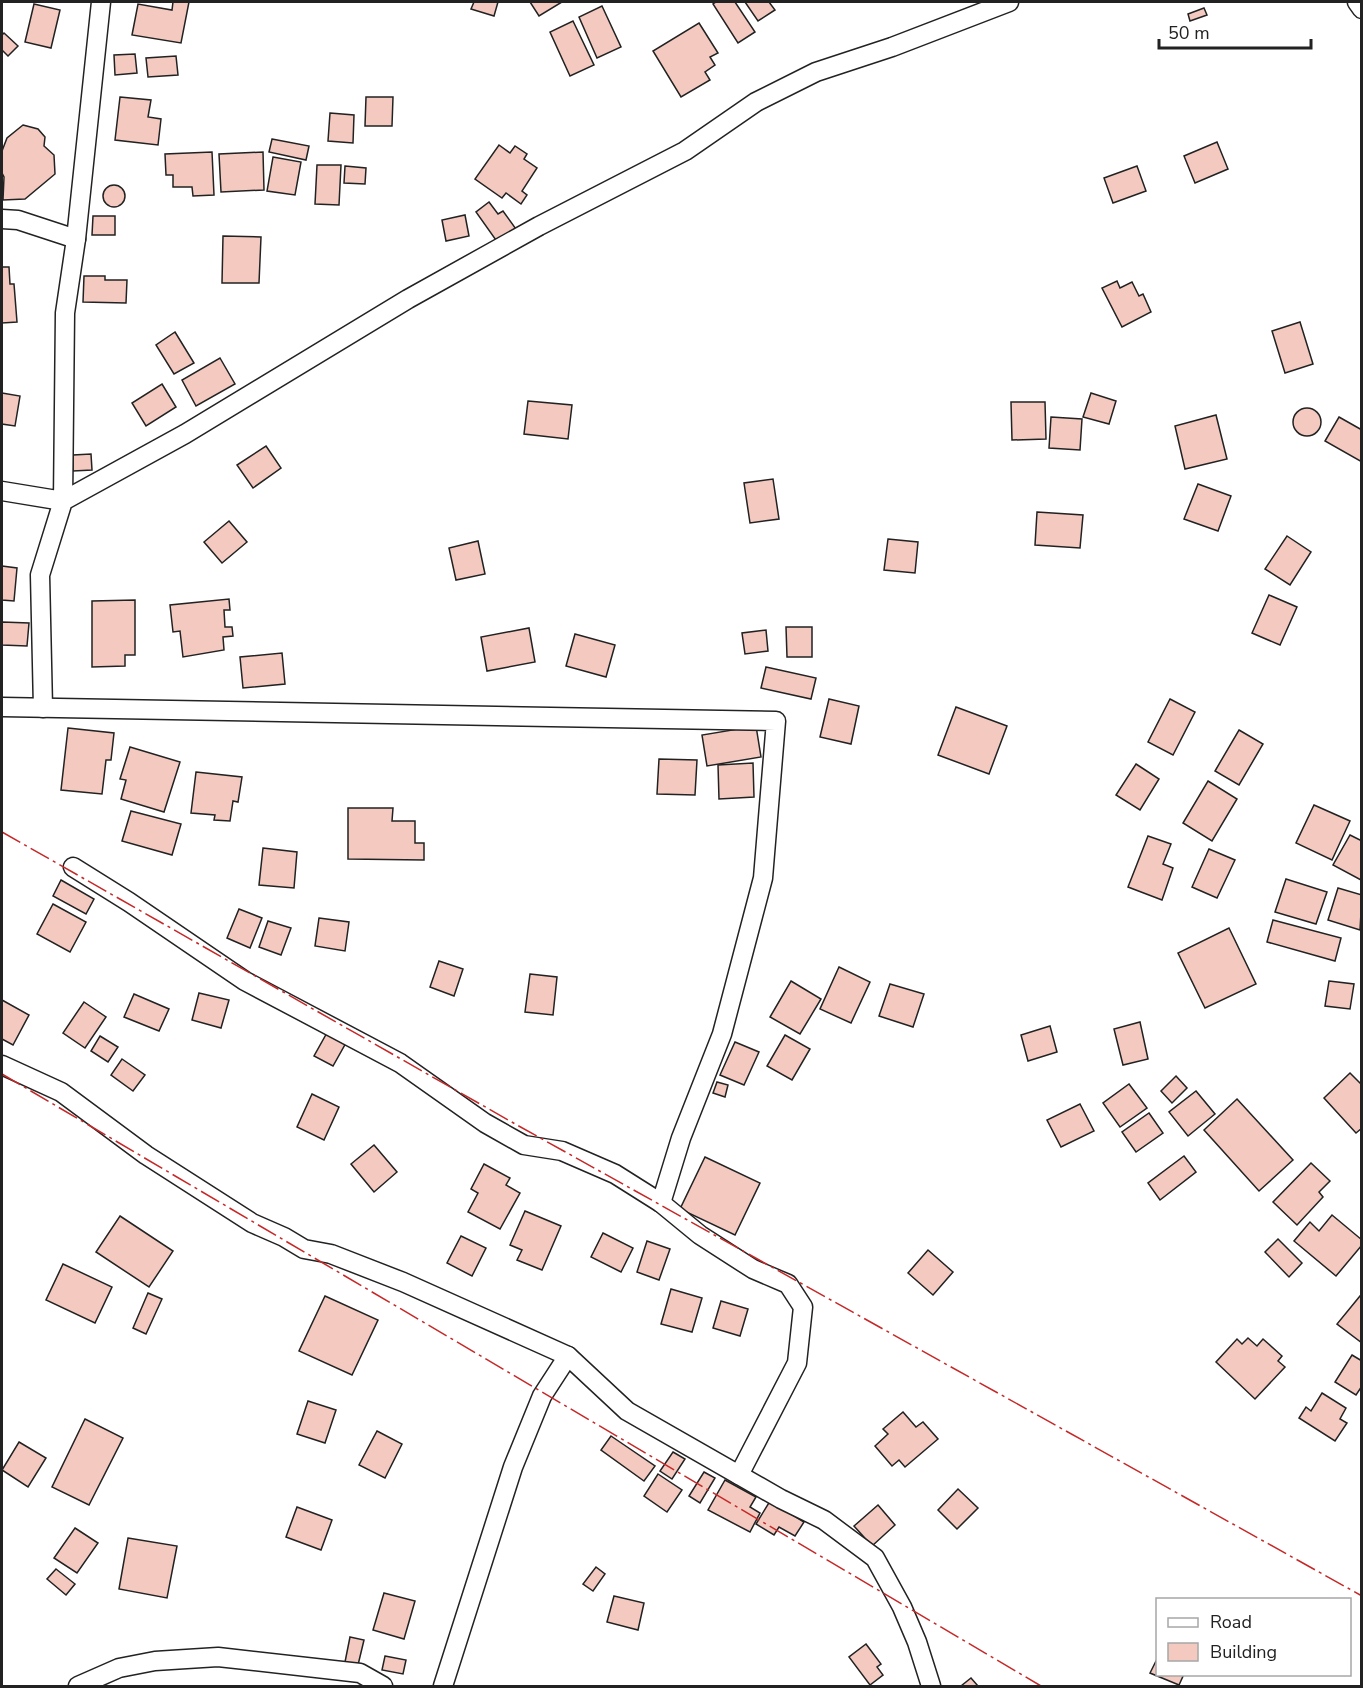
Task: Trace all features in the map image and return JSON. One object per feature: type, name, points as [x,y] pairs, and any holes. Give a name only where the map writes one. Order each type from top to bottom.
[{"type":"street","points":[[43,708],[40,574],[63,501],[65,313],[76,239],[101,2]]},
{"type":"street","points":[[2,491],[63,501],[185,434],[418,293],[539,226],[685,151],[756,102],[816,72],[892,47],[1009,2]]},
{"type":"street","points":[[1357,2],[1362,9]]},
{"type":"street","points":[[2,219],[18,220],[76,239]]},
{"type":"street","points":[[2,707],[776,720],[764,878],[722,1035],[681,1138],[661,1203]]},
{"type":"street","points":[[73,867],[245,981],[400,1063],[485,1123],[525,1145],[562,1151],[615,1174],[661,1203],[700,1235],[753,1269],[788,1284],[803,1307],[796,1363],[739,1475]]},
{"type":"street","points":[[2,1065],[61,1092],[146,1155],[252,1223],[304,1249],[331,1254],[403,1282],[568,1356],[627,1411],[781,1499],[824,1520],[874,1558],[902,1606],[917,1642],[931,1686]]},
{"type":"street","points":[[443,1686],[513,1467],[543,1396],[568,1356]]},
{"type":"street","points":[[78,1686],[119,1668],[155,1661],[218,1657],[360,1673],[383,1686]]},
{"type":"building","points":[[173,2],[189,2],[181,43],[132,35],[138,4],[172,10]]},
{"type":"building","points":[[474,2],[498,2],[494,16],[471,9]]},
{"type":"building","points":[[530,2],[562,2],[539,16]]},
{"type":"building","points":[[735,2],[755,32],[738,43],[713,4]]},
{"type":"building","points":[[745,2],[769,2],[775,10],[758,21]]},
{"type":"building","points":[[34,4],[60,10],[51,48],[25,42]]},
{"type":"building","points":[[602,6],[621,47],[597,58],[579,17]]},
{"type":"building","points":[[1204,8],[1207,15],[1190,21],[1188,14]]},
{"type":"building","points":[[573,21],[594,65],[570,76],[550,32]]},
{"type":"building","points":[[699,23],[718,53],[710,57],[715,65],[705,72],[710,80],[681,97],[653,51]]},
{"type":"building","points":[[4,33],[18,46],[8,56],[2,50]]},
{"type":"building","points":[[135,54],[137,73],[115,75],[114,55]]},
{"type":"building","points":[[176,56],[178,75],[148,77],[146,58]]},
{"type":"building","points":[[120,97],[151,100],[148,117],[161,119],[158,145],[115,140]]},
{"type":"building","points":[[366,97],[393,97],[392,126],[365,126]]},
{"type":"building","points":[[330,113],[354,115],[353,143],[328,141]]},
{"type":"building","points":[[23,125],[38,129],[45,137],[44,146],[54,155],[55,174],[25,199],[3,200],[2,151],[7,138]]},
{"type":"building","points":[[272,139],[309,146],[306,160],[269,152]]},
{"type":"building","points":[[1217,142],[1228,169],[1195,183],[1184,156]]},
{"type":"building","points":[[499,145],[510,153],[515,146],[527,154],[524,159],[537,168],[522,191],[527,195],[521,204],[506,193],[502,198],[475,179]]},
{"type":"building","points":[[212,152],[214,195],[193,196],[192,187],[173,187],[173,175],[166,175],[165,154]]},
{"type":"building","points":[[263,152],[264,190],[221,192],[219,154]]},
{"type":"building","points":[[273,157],[301,162],[295,195],[267,191]]},
{"type":"building","points":[[317,165],[341,165],[339,205],[315,204]]},
{"type":"building","points":[[345,166],[366,168],[365,184],[344,183]]},
{"type":"building","points":[[1137,166],[1146,191],[1113,203],[1104,178]]},
{"type":"building","points":[[114,185],[122,188],[125,196],[122,204],[114,207],[106,204],[103,196],[106,188]]},
{"type":"building","points":[[489,202],[498,214],[503,211],[516,229],[498,243],[476,212]]},
{"type":"building","points":[[465,215],[469,236],[446,241],[442,220]]},
{"type":"building","points":[[93,216],[115,216],[115,235],[92,235]]},
{"type":"building","points":[[223,236],[261,237],[259,283],[222,283]]},
{"type":"building","points":[[2,267],[9,267],[10,284],[14,284],[17,322],[2,323]]},
{"type":"building","points":[[84,276],[105,276],[105,280],[127,280],[126,303],[83,302]]},
{"type":"building","points":[[1117,281],[1120,288],[1132,282],[1139,296],[1143,294],[1151,312],[1122,327],[1102,288]]},
{"type":"building","points":[[1300,322],[1313,364],[1285,373],[1272,331]]},
{"type":"building","points":[[175,332],[194,363],[174,374],[156,345]]},
{"type":"building","points":[[220,358],[235,384],[196,406],[182,380]]},
{"type":"building","points":[[162,384],[176,407],[146,426],[132,403]]},
{"type":"building","points":[[2,393],[20,396],[15,426],[2,424]]},
{"type":"building","points":[[1091,393],[1116,401],[1109,424],[1083,417]]},
{"type":"building","points":[[528,401],[572,405],[568,439],[524,434]]},
{"type":"building","points":[[1011,402],[1045,402],[1046,439],[1012,440]]},
{"type":"building","points":[[1307,408],[1317,412],[1321,422],[1317,432],[1307,436],[1297,432],[1293,422],[1297,412]]},
{"type":"building","points":[[1216,415],[1227,459],[1185,469],[1175,426]]},
{"type":"building","points":[[1051,417],[1082,419],[1080,450],[1049,448]]},
{"type":"building","points":[[1339,417],[1362,430],[1362,462],[1325,441]]},
{"type":"building","points":[[266,446],[281,468],[253,488],[237,465]]},
{"type":"building","points":[[91,454],[92,470],[73,471],[73,455]]},
{"type":"building","points":[[773,479],[779,519],[750,523],[744,483]]},
{"type":"building","points":[[1198,484],[1231,496],[1218,531],[1184,519]]},
{"type":"building","points":[[1037,512],[1083,515],[1080,548],[1035,545]]},
{"type":"building","points":[[229,521],[247,542],[222,563],[204,542]]},
{"type":"building","points":[[1287,536],[1311,552],[1290,585],[1265,569]]},
{"type":"building","points":[[888,539],[918,542],[915,573],[884,570]]},
{"type":"building","points":[[478,541],[485,574],[456,580],[449,548]]},
{"type":"building","points":[[2,566],[17,568],[14,601],[2,600]]},
{"type":"building","points":[[1269,595],[1297,607],[1280,645],[1252,633]]},
{"type":"building","points":[[229,599],[230,610],[224,610],[225,627],[232,627],[233,636],[223,637],[224,650],[183,657],[180,631],[173,632],[170,605]]},
{"type":"building","points":[[135,600],[135,655],[125,655],[125,666],[92,667],[92,601]]},
{"type":"building","points":[[2,622],[29,623],[27,646],[2,645]]},
{"type":"building","points":[[786,627],[812,627],[812,657],[787,657]]},
{"type":"building","points":[[529,628],[535,662],[487,671],[481,637]]},
{"type":"building","points":[[766,630],[768,651],[745,654],[742,633]]},
{"type":"building","points":[[575,634],[615,645],[606,677],[566,666]]},
{"type":"building","points":[[282,653],[285,684],[243,688],[240,657]]},
{"type":"building","points":[[766,667],[816,678],[811,699],[761,688]]},
{"type":"building","points":[[829,699],[859,706],[851,744],[820,737]]},
{"type":"building","points":[[1170,699],[1195,712],[1173,755],[1148,742]]},
{"type":"building","points":[[956,707],[1007,726],[989,774],[938,755]]},
{"type":"building","points":[[756,726],[761,757],[707,766],[702,735]]},
{"type":"building","points":[[68,728],[114,733],[111,760],[106,760],[102,794],[61,790]]},
{"type":"building","points":[[1239,730],[1263,744],[1239,785],[1215,771]]},
{"type":"building","points":[[130,747],[180,762],[164,812],[121,799],[126,780],[120,779]]},
{"type":"building","points":[[659,759],[697,760],[695,795],[657,794]]},
{"type":"building","points":[[753,763],[754,797],[719,799],[718,765]]},
{"type":"building","points":[[1136,764],[1159,779],[1140,810],[1116,795]]},
{"type":"building","points":[[196,772],[242,777],[238,802],[233,801],[230,821],[214,820],[215,815],[191,813]]},
{"type":"building","points":[[1208,781],[1237,799],[1212,841],[1183,823]]},
{"type":"building","points":[[1314,805],[1350,821],[1332,860],[1296,843]]},
{"type":"building","points":[[348,808],[393,808],[392,821],[415,821],[415,843],[424,843],[424,860],[348,859]]},
{"type":"building","points":[[131,811],[181,824],[172,855],[122,841]]},
{"type":"building","points":[[1350,835],[1362,841],[1361,880],[1333,865]]},
{"type":"building","points":[[1148,836],[1171,844],[1163,864],[1173,868],[1162,900],[1128,887]]},
{"type":"building","points":[[263,848],[297,852],[294,888],[259,885]]},
{"type":"building","points":[[1209,849],[1235,860],[1217,898],[1192,887]]},
{"type":"building","points":[[1286,879],[1327,892],[1316,924],[1275,912]]},
{"type":"building","points":[[61,880],[94,899],[86,914],[53,896]]},
{"type":"building","points":[[1338,888],[1362,895],[1360,930],[1328,920]]},
{"type":"building","points":[[53,904],[86,922],[70,952],[37,934]]},
{"type":"building","points":[[239,909],[262,918],[250,948],[227,938]]},
{"type":"building","points":[[319,918],[349,922],[345,951],[315,946]]},
{"type":"building","points":[[1273,920],[1341,938],[1335,961],[1267,942]]},
{"type":"building","points":[[268,921],[291,928],[281,955],[259,947]]},
{"type":"building","points":[[1229,928],[1256,984],[1205,1008],[1178,953]]},
{"type":"building","points":[[439,961],[463,969],[454,996],[430,987]]},
{"type":"building","points":[[839,967],[870,982],[851,1023],[820,1009]]},
{"type":"building","points":[[530,974],[557,977],[553,1015],[525,1012]]},
{"type":"building","points":[[791,981],[821,999],[800,1034],[770,1017]]},
{"type":"building","points":[[1329,981],[1354,984],[1350,1009],[1325,1006]]},
{"type":"building","points":[[890,984],[924,994],[913,1027],[879,1016]]},
{"type":"building","points":[[199,993],[229,1000],[221,1028],[192,1020]]},
{"type":"building","points":[[134,994],[169,1009],[159,1031],[124,1017]]},
{"type":"building","points":[[2,1000],[29,1015],[13,1045],[2,1039]]},
{"type":"building","points":[[84,1002],[106,1017],[85,1048],[63,1033]]},
{"type":"building","points":[[1140,1022],[1148,1059],[1123,1065],[1114,1029]]},
{"type":"building","points":[[1050,1026],[1057,1052],[1028,1061],[1021,1035]]},
{"type":"building","points":[[328,1031],[347,1041],[333,1066],[314,1056]]},
{"type":"building","points":[[785,1035],[810,1049],[792,1080],[767,1066]]},
{"type":"building","points":[[100,1036],[118,1047],[108,1062],[91,1051]]},
{"type":"building","points":[[735,1042],[759,1052],[744,1085],[720,1075]]},
{"type":"building","points":[[122,1059],[145,1075],[133,1091],[111,1075]]},
{"type":"building","points":[[1350,1073],[1362,1085],[1362,1128],[1356,1133],[1324,1098]]},
{"type":"building","points":[[1176,1076],[1187,1088],[1172,1103],[1161,1091]]},
{"type":"building","points":[[717,1082],[728,1085],[725,1097],[713,1093]]},
{"type":"building","points":[[1129,1084],[1147,1108],[1120,1127],[1103,1103]]},
{"type":"building","points":[[1196,1091],[1215,1114],[1188,1136],[1169,1112]]},
{"type":"building","points":[[312,1094],[339,1107],[324,1140],[297,1127]]},
{"type":"building","points":[[1237,1099],[1293,1160],[1259,1191],[1204,1130]]},
{"type":"building","points":[[1080,1104],[1094,1131],[1061,1147],[1047,1120]]},
{"type":"building","points":[[1149,1113],[1163,1133],[1136,1152],[1122,1132]]},
{"type":"building","points":[[374,1145],[397,1172],[374,1192],[351,1164]]},
{"type":"building","points":[[1184,1156],[1196,1172],[1160,1200],[1148,1183]]},
{"type":"building","points":[[705,1157],[760,1183],[735,1235],[680,1209]]},
{"type":"building","points":[[1311,1163],[1330,1181],[1319,1192],[1323,1197],[1297,1225],[1273,1202]]},
{"type":"building","points":[[484,1164],[510,1178],[506,1185],[520,1193],[500,1229],[468,1212],[478,1193],[471,1189]]},
{"type":"building","points":[[525,1211],[561,1226],[542,1270],[517,1260],[522,1250],[510,1245]]},
{"type":"building","points":[[1332,1215],[1362,1240],[1362,1245],[1336,1276],[1294,1241],[1310,1222],[1319,1231]]},
{"type":"building","points":[[120,1216],[173,1251],[149,1287],[96,1252]]},
{"type":"building","points":[[603,1233],[633,1248],[621,1272],[591,1257]]},
{"type":"building","points":[[461,1236],[486,1248],[472,1276],[447,1263]]},
{"type":"building","points":[[1278,1239],[1302,1263],[1289,1277],[1265,1252]]},
{"type":"building","points":[[647,1241],[670,1249],[659,1280],[637,1272]]},
{"type":"building","points":[[928,1250],[953,1272],[933,1295],[908,1273]]},
{"type":"building","points":[[63,1264],[112,1287],[95,1323],[46,1300]]},
{"type":"building","points":[[671,1289],[702,1298],[692,1332],[661,1324]]},
{"type":"building","points":[[148,1293],[162,1299],[146,1334],[133,1328]]},
{"type":"building","points":[[325,1296],[378,1320],[352,1375],[299,1351]]},
{"type":"building","points":[[1360,1296],[1362,1297],[1362,1343],[1337,1324]]},
{"type":"building","points":[[721,1301],[748,1309],[740,1336],[713,1328]]},
{"type":"building","points":[[1248,1338],[1257,1346],[1263,1339],[1282,1356],[1278,1361],[1285,1367],[1255,1399],[1216,1362],[1237,1339],[1242,1344]]},
{"type":"building","points":[[1352,1355],[1362,1361],[1362,1386],[1356,1395],[1335,1382]]},
{"type":"building","points":[[1322,1393],[1346,1408],[1340,1419],[1347,1423],[1335,1441],[1299,1418],[1306,1407],[1311,1411]]},
{"type":"building","points":[[308,1401],[336,1410],[325,1443],[297,1434]]},
{"type":"building","points":[[903,1412],[916,1427],[923,1422],[938,1439],[905,1467],[899,1460],[892,1466],[875,1446],[888,1434],[883,1429]]},
{"type":"building","points":[[85,1419],[123,1438],[89,1505],[52,1487]]},
{"type":"building","points":[[377,1431],[402,1444],[385,1478],[359,1465]]},
{"type":"building","points":[[611,1436],[655,1466],[644,1481],[601,1450]]},
{"type":"building","points":[[19,1442],[46,1458],[28,1487],[2,1470]]},
{"type":"building","points":[[673,1452],[685,1459],[672,1479],[660,1471]]},
{"type":"building","points":[[704,1472],[715,1478],[700,1503],[689,1496]]},
{"type":"building","points":[[658,1474],[682,1490],[667,1512],[644,1496]]},
{"type":"building","points":[[725,1480],[756,1497],[750,1507],[760,1513],[750,1532],[708,1510]]},
{"type":"building","points":[[958,1489],[978,1508],[957,1529],[938,1510]]},
{"type":"building","points":[[770,1501],[804,1522],[795,1536],[779,1527],[774,1535],[756,1524]]},
{"type":"building","points":[[878,1505],[895,1525],[872,1546],[854,1526]]},
{"type":"building","points":[[297,1507],[332,1520],[321,1550],[286,1537]]},
{"type":"building","points":[[75,1528],[98,1543],[77,1573],[54,1558]]},
{"type":"building","points":[[128,1538],[177,1546],[167,1598],[119,1589]]},
{"type":"building","points":[[596,1567],[605,1574],[593,1591],[583,1584]]},
{"type":"building","points":[[56,1569],[75,1584],[66,1595],[47,1579]]},
{"type":"building","points":[[384,1593],[415,1601],[404,1639],[373,1630]]},
{"type":"building","points":[[614,1596],[644,1603],[638,1630],[607,1622]]},
{"type":"building","points":[[350,1637],[364,1640],[358,1665],[345,1662]]},
{"type":"building","points":[[866,1644],[881,1664],[877,1667],[883,1675],[870,1685],[849,1657]]},
{"type":"building","points":[[385,1656],[406,1660],[403,1674],[382,1670]]},
{"type":"building","points":[[1156,1661],[1156,1675],[1150,1673]]},
{"type":"building","points":[[1157,1676],[1183,1676],[1179,1685]]},
{"type":"building","points":[[971,1678],[978,1686],[961,1686]]},
{"type":"power","points":[[2,832],[517,1125],[1362,1596]]},
{"type":"power","points":[[2,1074],[1041,1686]]}]
